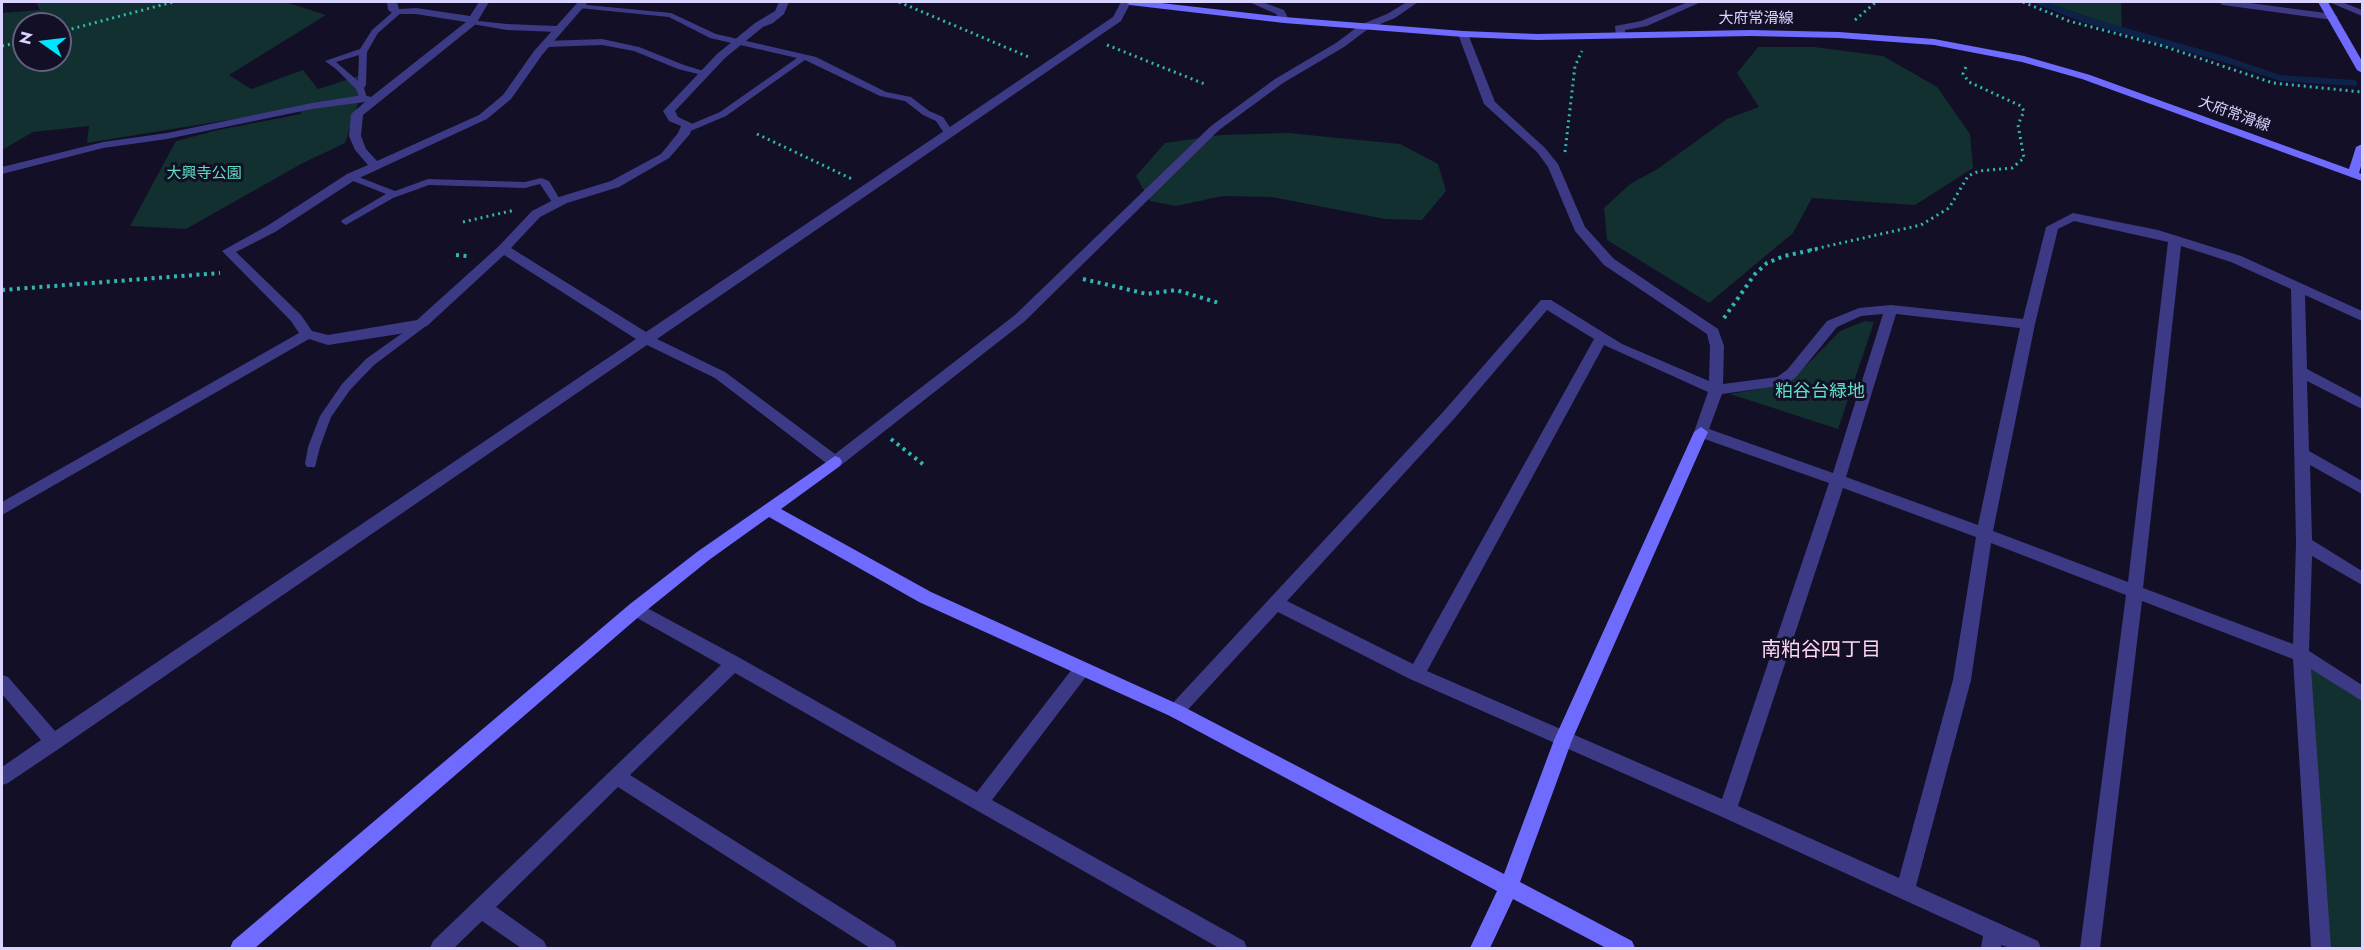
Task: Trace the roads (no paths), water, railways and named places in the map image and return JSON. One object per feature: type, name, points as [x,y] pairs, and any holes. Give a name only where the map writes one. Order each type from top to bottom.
[{"type":"street","points":[[392,2],[393,10],[398,12],[416,11],[472,21]]},
{"type":"street","points":[[2,171],[94,147],[167,136],[364,95],[472,21],[484,2]]},
{"type":"street","points":[[581,4],[557,29],[507,97],[489,113],[458,130],[351,177],[271,229],[228,251],[296,318],[307,334],[328,340],[399,329],[422,323],[503,249],[536,214],[557,203],[615,184],[665,156],[687,124],[673,119],[669,111],[740,40],[780,12],[784,2]]},
{"type":"street","points":[[2,777],[1089,39],[1117,19],[1128,2]]},
{"type":"street","name":"大府常滑線","points":[[1128,2],[1284,20],[1463,34],[1839,35],[1934,42],[2024,59],[2086,77],[2358,176]]},
{"type":"street","points":[[1254,2],[1280,12],[1284,20]]},
{"type":"street","points":[[240,948],[636,609],[703,555],[835,462],[1020,318],[1215,128],[1279,81],[1340,45],[1364,27],[1390,16],[1413,2]]},
{"type":"street","points":[[1621,36],[1619,28],[1643,24],[1696,2]]},
{"type":"street","points":[[2223,2],[2333,17]]},
{"type":"street","points":[[2323,2],[2362,70]]},
{"type":"street","points":[[2334,2],[2362,13]]},
{"type":"street","points":[[1463,34],[1490,104],[1541,150],[1554,167],[1579,228],[1609,262],[1713,332],[1718,346],[1716,390],[1701,432],[1563,740],[1509,886],[1480,948]]},
{"type":"street","points":[[364,95],[357,114],[355,136],[361,150],[374,165]]},
{"type":"street","points":[[2358,176],[2362,147]]},
{"type":"street","points":[[1905,892],[1962,680],[1984,535],[2028,324],[2052,227],[2073,217],[2175,239],[2236,259],[2362,316]]},
{"type":"street","points":[[2091,948],[2135,592],[2175,239]]},
{"type":"street","points":[[503,249],[646,339],[720,375],[835,462]]},
{"type":"street","points":[[2298,287],[2304,543],[2301,654],[2321,948]]},
{"type":"street","points":[[1176,711],[1448,416],[1546,303],[1617,347],[1716,390],[1781,381],[1792,373],[1832,324],[1859,312],[1891,309],[2028,324]]},
{"type":"street","points":[[1727,810],[1838,480],[1891,309]]},
{"type":"street","points":[[2,509],[307,334]]},
{"type":"street","points":[[1416,674],[1602,336]]},
{"type":"street","points":[[2300,371],[2362,404]]},
{"type":"street","points":[[1701,432],[1933,514],[2301,654],[2362,693]]},
{"type":"street","points":[[2302,454],[2362,488]]},
{"type":"street","points":[[768,509],[925,597],[1176,711],[1625,948]]},
{"type":"street","points":[[2304,543],[2362,579]]},
{"type":"street","points":[[1276,603],[1416,674],[1727,810],[1905,892],[1992,940],[2031,948]]},
{"type":"street","points":[[636,609],[1237,948]]},
{"type":"street","points":[[440,948],[734,663]]},
{"type":"street","points":[[980,802],[1082,669]]},
{"type":"street","points":[[2,682],[54,742]]},
{"type":"street","points":[[616,776],[887,948]]},
{"type":"street","points":[[481,908],[537,948]]},
{"type":"lane","points":[[581,4],[671,15],[712,36],[740,40],[813,59],[883,94],[908,99],[926,113],[940,119],[947,131],[952,133]]},
{"type":"lane","points":[[364,95],[363,51],[375,32],[398,12]]},
{"type":"lane","points":[[472,21],[507,27],[557,29]]},
{"type":"lane","points":[[546,44],[602,42],[636,49],[681,67],[706,73]]},
{"type":"lane","points":[[363,51],[329,60],[339,67],[364,95]]},
{"type":"lane","points":[[685,130],[723,114],[804,57]]},
{"type":"lane","points":[[351,177],[395,194]]},
{"type":"lane","points":[[346,222],[395,194],[428,182],[525,185],[541,181],[546,183],[557,203]]},
{"type":"lane","points":[[311,464],[314,447],[326,416],[346,387],[370,362],[422,323]]},
{"type":"waterway","points":[[2039,2],[2083,19],[2227,60],[2280,78],[2354,83]]},
{"type":"district","name":"南粕谷四丁目","points":[[1821,651]]},
{"type":"park label","name":"大興寺公園","points":[[204,174]]},
{"type":"park label","name":"粕谷台緑地","points":[[1820,393]]}]
